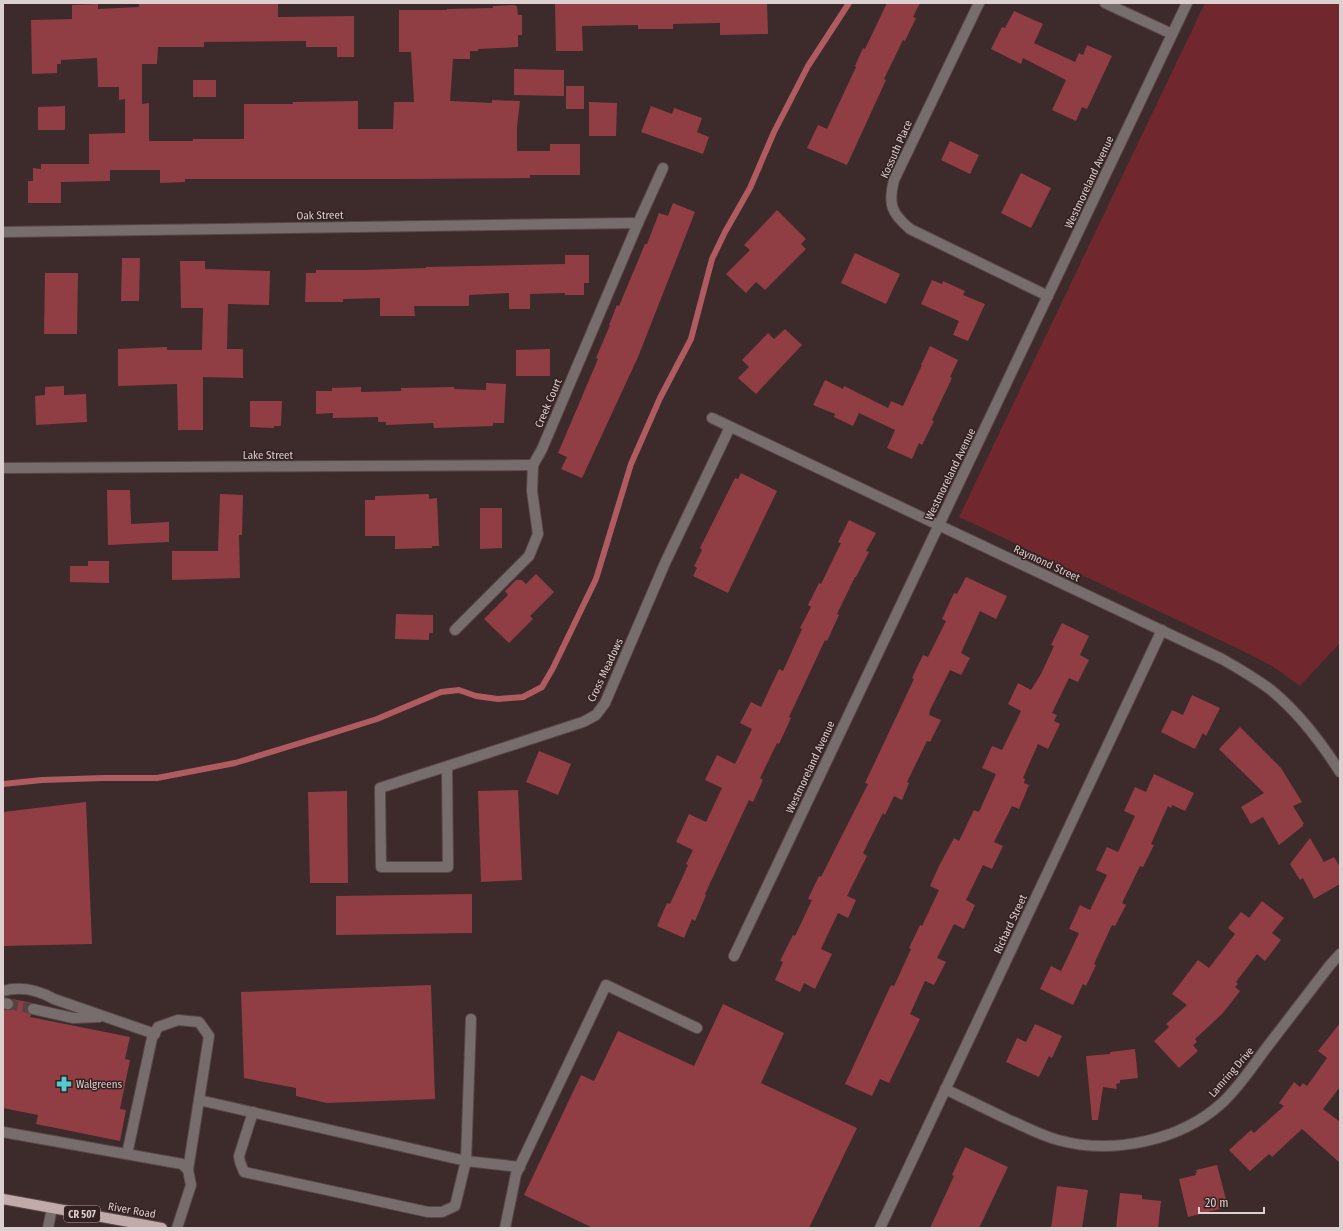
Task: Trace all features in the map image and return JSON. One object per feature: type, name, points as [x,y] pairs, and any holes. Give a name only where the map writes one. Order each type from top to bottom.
[{"type":"main road","name":"River Road","points":[[3,1199],[137,1226],[162,1228]]},
{"type":"street","name":"Kossuth Place","points":[[979,3],[894,180],[891,192],[894,214],[910,229],[1048,296]]},
{"type":"street","points":[[1105,3],[1172,34]]},
{"type":"street","name":"Westmoreland Avenue","points":[[734,956],[1186,3]]},
{"type":"street","name":"Creek Court","points":[[455,630],[529,556],[538,534],[532,491],[533,465],[542,449],[638,223],[663,168]]},
{"type":"street","name":"Oak Street","points":[[3,232],[638,223]]},
{"type":"street","name":"Raymond Street","points":[[712,418],[1162,630],[1222,659],[1247,673],[1271,690],[1291,709],[1313,733],[1340,772]]},
{"type":"street","name":"Cross Meadows","points":[[448,766],[448,867],[381,868],[380,788],[583,722],[596,715],[605,703],[668,557],[730,426]]},
{"type":"street","name":"Lake Street","points":[[3,468],[533,465]]},
{"type":"street","name":"Richard Street","points":[[880,1228],[1162,630]]},
{"type":"street","name":"Lamring Drive","points":[[945,1089],[1027,1128],[1057,1140],[1088,1146],[1119,1146],[1148,1140],[1176,1131],[1194,1122],[1222,1103],[1241,1082],[1340,954]]},
{"type":"street","points":[[505,1228],[516,1174],[606,985],[697,1028]]},
{"type":"street","points":[[3,991],[18,988],[30,989],[43,993],[54,999],[154,1034]]},
{"type":"street","points":[[33,1009],[73,1018],[105,1017]]},
{"type":"street","points":[[253,1112],[239,1156],[244,1172],[428,1212],[442,1212],[455,1206],[466,1161],[471,1019]]},
{"type":"street","points":[[127,1154],[154,1034],[158,1027],[178,1020],[199,1022],[209,1036],[188,1170],[191,1185],[177,1228]]},
{"type":"street","points":[[199,1100],[466,1161],[520,1167]]},
{"type":"street","points":[[3,1132],[182,1164],[188,1170]]},
{"type":"street","points":[[48,1228],[52,1208]]},
{"type":"shaded area","points":[[1205,3],[1340,4],[1340,643],[1300,686],[1272,666],[1241,650],[959,517]]},
{"type":"building","points":[[278,3],[278,17],[354,16],[354,57],[337,57],[337,47],[306,47],[306,41],[204,42],[204,47],[158,47],[157,64],[142,64],[142,104],[149,103],[149,141],[244,139],[244,104],[293,104],[293,102],[358,101],[358,129],[393,129],[394,102],[414,102],[411,52],[399,52],[399,10],[493,8],[493,6],[513,5],[517,6],[518,15],[522,15],[522,35],[518,35],[518,47],[478,49],[478,51],[470,51],[470,59],[453,59],[450,101],[492,103],[492,100],[520,101],[517,127],[517,151],[550,151],[550,144],[580,144],[580,175],[530,175],[530,178],[185,179],[185,182],[160,183],[160,170],[110,170],[110,181],[61,182],[61,203],[28,203],[28,181],[33,181],[33,168],[41,169],[41,164],[89,164],[89,134],[125,133],[125,99],[119,100],[119,87],[98,87],[97,58],[61,60],[61,64],[57,64],[57,73],[32,74],[31,20],[72,19],[72,5],[98,4],[98,9],[139,7],[139,4]]},
{"type":"building","points":[[555,3],[767,3],[768,34],[720,35],[720,23],[673,24],[673,29],[638,29],[638,25],[582,26],[583,51],[556,51]]},
{"type":"building","points":[[887,3],[920,3],[913,17],[916,18],[905,41],[903,40],[884,79],[886,80],[847,165],[807,148],[818,125],[827,129],[856,67],[855,66],[863,48],[865,49]]},
{"type":"building","points":[[1014,11],[1043,24],[1034,43],[1075,62],[1079,53],[1083,55],[1087,45],[1112,56],[1087,109],[1082,107],[1076,121],[1052,110],[1066,80],[1023,58],[1021,64],[991,49],[1002,27],[1005,28]]},
{"type":"building","points":[[514,69],[564,70],[564,96],[514,95]]},
{"type":"building","points":[[193,80],[216,80],[216,97],[193,97]]},
{"type":"building","points":[[566,86],[584,86],[584,109],[566,109]]},
{"type":"building","points":[[589,102],[617,103],[616,136],[589,136]]},
{"type":"building","points":[[65,106],[65,130],[38,130],[38,107]]},
{"type":"building","points":[[651,106],[672,114],[674,108],[702,118],[697,132],[709,137],[703,154],[641,132]]},
{"type":"building","points":[[950,141],[979,155],[970,174],[941,160]]},
{"type":"building","points":[[1021,173],[1051,188],[1031,228],[1001,213]]},
{"type":"building","points":[[673,203],[695,212],[638,357],[582,478],[561,469],[567,457],[558,453],[598,359],[596,358],[617,305],[619,306],[645,244],[647,244],[659,213],[668,216]]},
{"type":"building","points":[[777,210],[806,239],[801,244],[806,249],[765,290],[756,282],[746,293],[726,274],[750,250],[744,245]]},
{"type":"building","points":[[855,253],[900,274],[886,304],[841,283]]},
{"type":"building","points":[[565,255],[589,255],[589,283],[584,283],[584,295],[565,295],[565,293],[530,294],[530,309],[509,309],[509,293],[469,295],[469,306],[414,306],[415,316],[380,316],[380,298],[343,299],[343,302],[305,302],[306,273],[316,273],[316,270],[565,264]]},
{"type":"building","points":[[122,258],[140,258],[139,301],[121,301]]},
{"type":"building","points":[[180,261],[205,261],[205,269],[270,271],[269,305],[228,304],[227,349],[243,349],[243,378],[203,377],[203,430],[178,430],[177,384],[118,386],[118,349],[167,347],[167,350],[202,350],[203,308],[181,308]]},
{"type":"building","points":[[45,273],[78,273],[77,334],[44,334]]},
{"type":"building","points":[[932,280],[942,284],[943,281],[965,291],[963,295],[985,304],[968,341],[953,335],[959,321],[921,304]]},
{"type":"building","points":[[785,329],[802,345],[756,394],[738,378],[749,367],[742,360],[768,333],[774,339]]},
{"type":"building","points":[[930,346],[958,360],[950,377],[952,378],[932,420],[934,421],[922,445],[919,443],[912,459],[887,448],[895,430],[859,413],[853,426],[834,417],[835,414],[813,405],[825,380],[843,389],[844,386],[888,408],[891,401],[903,406]]},
{"type":"building","points":[[550,349],[550,376],[516,376],[516,350]]},
{"type":"building","points":[[486,383],[506,384],[504,423],[493,423],[493,426],[434,428],[433,423],[386,425],[386,422],[378,422],[378,417],[333,418],[333,413],[316,414],[316,391],[332,391],[332,388],[361,387],[361,392],[401,391],[401,388],[454,387],[454,389],[486,390]]},
{"type":"building","points":[[64,386],[64,395],[86,394],[87,422],[36,425],[35,396],[45,395],[45,387]]},
{"type":"building","points":[[250,401],[282,401],[281,426],[274,426],[274,428],[250,427]]},
{"type":"building","points":[[741,473],[777,491],[728,593],[693,576],[697,568],[694,566],[702,550],[700,548],[735,478],[738,479]]},
{"type":"building","points":[[107,490],[130,490],[131,524],[169,522],[169,542],[108,545]]},
{"type":"building","points":[[220,494],[243,495],[242,535],[239,535],[240,578],[172,580],[172,551],[218,551]]},
{"type":"building","points":[[429,494],[429,499],[437,498],[439,546],[432,546],[432,548],[395,549],[395,536],[365,536],[365,500],[375,500],[375,496]]},
{"type":"building","points":[[480,508],[502,508],[502,548],[480,549]]},
{"type":"building","points":[[849,520],[876,533],[866,551],[869,552],[837,614],[839,615],[827,641],[825,640],[789,717],[791,718],[779,744],[777,743],[760,778],[763,780],[753,802],[749,800],[705,894],[706,895],[695,921],[692,919],[684,938],[657,926],[667,903],[670,904],[688,865],[686,864],[693,850],[676,842],[689,814],[706,822],[722,788],[705,780],[717,755],[735,764],[752,729],[740,723],[751,702],[761,707],[779,669],[783,671],[802,629],[800,628],[811,607],[808,605],[819,583],[821,584],[841,543],[838,542]]},
{"type":"building","points":[[88,561],[109,561],[109,583],[70,582],[70,566],[88,566]]},
{"type":"building","points":[[536,574],[554,592],[530,616],[533,619],[509,643],[484,619],[508,595],[505,591],[516,580],[522,580],[526,584]]},
{"type":"building","points":[[966,577],[1007,596],[996,619],[980,611],[961,653],[970,658],[961,675],[950,670],[930,710],[929,715],[941,720],[930,742],[927,741],[907,782],[909,783],[902,800],[894,796],[885,815],[883,813],[863,853],[867,856],[847,896],[856,900],[848,918],[838,913],[821,949],[832,954],[815,989],[804,983],[800,992],[775,980],[783,962],[780,961],[793,935],[795,936],[812,900],[808,899],[819,876],[821,877],[868,784],[865,783],[914,679],[912,678],[923,655],[928,657],[946,621],[942,619],[954,593],[957,594]]},
{"type":"building","points":[[396,614],[433,615],[433,633],[429,633],[429,640],[395,639]]},
{"type":"building","points":[[1062,623],[1089,636],[1080,655],[1089,660],[1078,682],[1069,678],[1052,713],[1057,715],[1054,721],[1060,724],[1048,749],[1038,744],[1023,778],[1025,779],[1024,783],[1029,785],[1019,809],[1012,806],[994,842],[1003,846],[992,869],[983,865],[966,900],[975,905],[964,929],[954,924],[937,958],[946,962],[934,985],[925,981],[910,1014],[920,1019],[889,1083],[880,1079],[872,1096],[845,1084],[891,985],[894,986],[920,925],[922,926],[939,890],[930,886],[939,866],[954,838],[959,841],[974,810],[979,812],[996,774],[982,768],[992,746],[1002,750],[1021,711],[1008,704],[1018,683],[1031,690],[1041,674],[1054,646],[1051,645]]},
{"type":"building","points":[[1192,695],[1220,708],[1206,736],[1203,733],[1195,749],[1161,732],[1172,710],[1183,715]]},
{"type":"building","points":[[1240,727],[1281,768],[1302,802],[1293,806],[1304,824],[1303,826],[1279,845],[1263,817],[1251,824],[1241,807],[1264,793],[1219,749]]},
{"type":"building","points":[[539,751],[571,764],[558,795],[526,782]]},
{"type":"building","points":[[1154,774],[1194,793],[1185,811],[1172,805],[1171,808],[1168,806],[1151,844],[1154,845],[1143,867],[1140,866],[1122,903],[1126,905],[1115,926],[1112,925],[1094,964],[1096,965],[1086,986],[1083,984],[1073,1005],[1040,989],[1051,966],[1061,971],[1079,933],[1069,929],[1080,905],[1090,910],[1107,875],[1096,870],[1107,847],[1118,852],[1135,816],[1124,811],[1135,787],[1146,792]]},
{"type":"building","points":[[518,790],[522,880],[481,882],[478,791]]},
{"type":"building","points":[[347,791],[348,883],[310,883],[308,792]]},
{"type":"building","points":[[86,802],[92,944],[3,946],[3,812]]},
{"type":"building","points":[[1310,838],[1324,862],[1334,857],[1340,867],[1340,884],[1314,899],[1303,878],[1300,880],[1290,864]]},
{"type":"building","points":[[472,894],[472,933],[336,935],[336,896]]},
{"type":"building","points":[[1262,901],[1284,918],[1272,933],[1281,940],[1265,961],[1257,954],[1236,982],[1238,984],[1235,987],[1240,991],[1223,1013],[1195,1039],[1197,1042],[1193,1045],[1198,1051],[1179,1068],[1154,1041],[1169,1027],[1166,1024],[1187,1005],[1172,994],[1198,960],[1209,968],[1235,934],[1228,928],[1241,912],[1249,918]]},
{"type":"building","points":[[431,985],[435,1099],[327,1103],[296,1096],[296,1088],[244,1078],[241,992]]},
{"type":"building","name":"Walgreens","points":[[12,999],[33,1003],[29,1004],[27,1008],[27,1011],[31,1015],[30,1017],[130,1037],[125,1059],[130,1060],[120,1109],[126,1110],[120,1141],[36,1124],[38,1115],[3,1108],[3,1010],[10,1010],[13,1008],[14,1002]]},
{"type":"building","points":[[723,1004],[784,1033],[761,1083],[857,1128],[809,1228],[593,1228],[524,1195],[581,1075],[594,1081],[618,1031],[694,1066]]},
{"type":"building","points":[[1340,1023],[1340,1087],[1323,1109],[1340,1122],[1340,1163],[1302,1129],[1272,1157],[1269,1154],[1250,1171],[1229,1150],[1251,1130],[1254,1133],[1284,1106],[1279,1103],[1294,1082],[1300,1087],[1303,1083],[1307,1086],[1327,1058],[1318,1051]]},
{"type":"building","points":[[1035,1024],[1062,1036],[1052,1058],[1049,1056],[1039,1077],[1006,1062],[1017,1038],[1026,1042]]},
{"type":"building","points":[[1135,1049],[1138,1078],[1120,1080],[1120,1083],[1116,1084],[1117,1089],[1103,1087],[1098,1120],[1092,1120],[1086,1056],[1110,1054],[1110,1052]]},
{"type":"building","points":[[965,1147],[1008,1167],[979,1228],[930,1228],[954,1176],[952,1175]]},
{"type":"building","points":[[1217,1165],[1228,1207],[1188,1217],[1179,1179],[1196,1175],[1196,1170]]},
{"type":"building","points":[[1057,1186],[1088,1190],[1082,1228],[1051,1228]]},
{"type":"building","points":[[1120,1193],[1142,1195],[1142,1199],[1161,1201],[1158,1228],[1116,1228]]},
{"type":"waterway","points":[[3,784],[42,780],[157,778],[235,763],[377,719],[441,692],[459,690],[476,696],[498,699],[523,697],[542,687],[553,668],[596,579],[631,464],[660,398],[691,339],[712,259],[725,232],[750,188],[774,132],[808,66],[849,3]]},
{"type":"tunnel","points":[[8,1004],[33,1009]]},
{"type":"place","name":"Walgreens","points":[[64,1084]]}]
